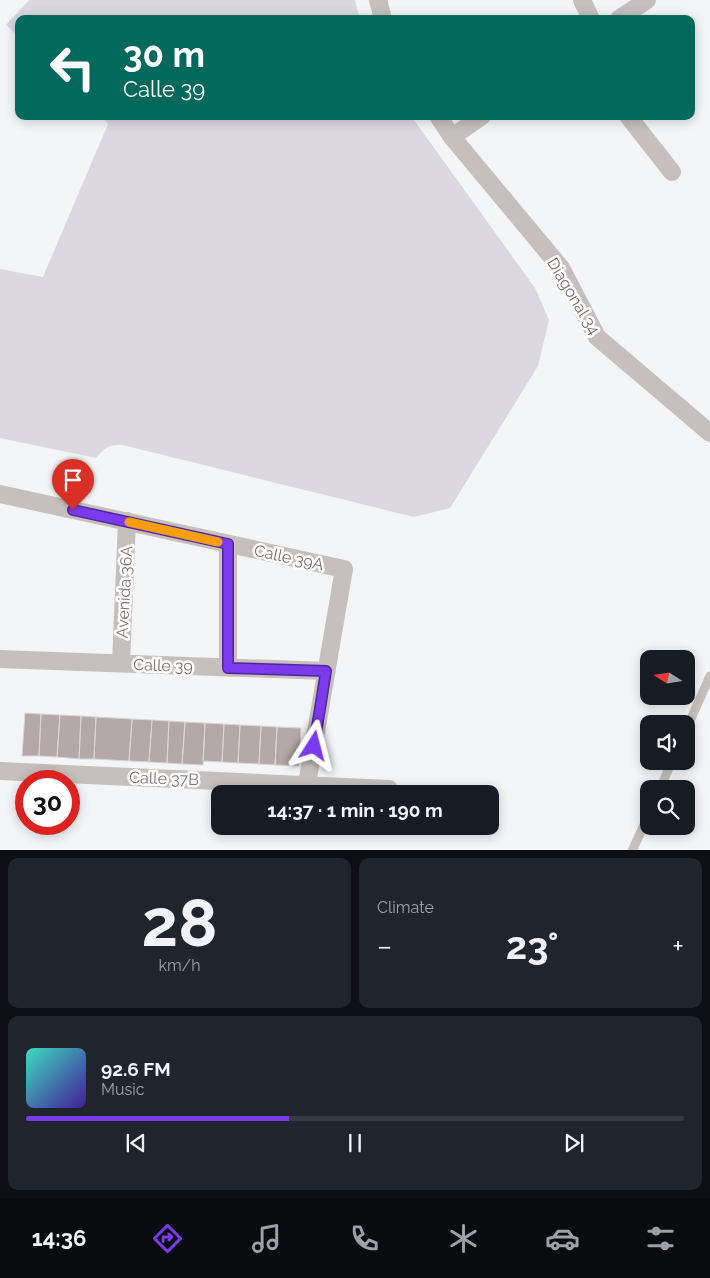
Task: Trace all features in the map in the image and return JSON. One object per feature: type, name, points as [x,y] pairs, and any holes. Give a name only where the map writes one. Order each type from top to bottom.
[{"type":"street","points":[[378,0],[383,15]]},
{"type":"street","points":[[582,0],[589,15]]},
{"type":"street","points":[[625,15],[647,0]]},
{"type":"street","name":"Diagonal 34","points":[[441,120],[452,137],[561,268],[597,336],[710,433]]},
{"type":"street","points":[[452,137],[476,120]]},
{"type":"street","points":[[631,120],[672,172]]},
{"type":"street","name":"Calle 39A","points":[[0,494],[344,569],[326,671]]},
{"type":"street","name":"Avenida 36A","points":[[121,663],[127,522]]},
{"type":"street","points":[[228,544],[228,668]]},
{"type":"street","name":"Calle 39","points":[[0,659],[326,671]]},
{"type":"street","points":[[307,784],[326,671]]},
{"type":"street","name":"Calle 37B","points":[[0,771],[328,785]]},
{"type":"lane","points":[[693,715],[710,676]]},
{"type":"lane","points":[[632,850],[640,833]]},
{"type":"shaded area","points":[[29,0],[355,0],[359,15],[15,15]]},
{"type":"shaded area","points":[[15,15],[15,33],[6,25]]},
{"type":"shaded area","points":[[104,120],[414,120],[535,288],[549,320],[538,366],[450,508],[414,517],[123,445],[108,447],[96,458],[0,438],[0,269],[43,277],[108,124]]},
{"type":"building","points":[[25,713],[41,714],[39,756],[22,756]]},
{"type":"building","points":[[41,714],[60,715],[57,757],[39,756]]},
{"type":"building","points":[[60,715],[81,716],[79,759],[57,757]]},
{"type":"building","points":[[81,716],[96,717],[94,759],[79,759]]},
{"type":"building","points":[[96,717],[132,719],[129,761],[94,759]]},
{"type":"building","points":[[132,719],[152,720],[149,762],[129,761]]},
{"type":"building","points":[[152,720],[169,721],[167,763],[149,762]]},
{"type":"building","points":[[169,721],[185,722],[182,764],[167,763]]},
{"type":"building","points":[[185,722],[205,723],[203,765],[182,764]]},
{"type":"building","points":[[205,723],[224,724],[222,762],[203,761]]},
{"type":"building","points":[[224,724],[240,725],[238,763],[222,762]]},
{"type":"building","points":[[240,725],[261,726],[259,764],[238,763]]},
{"type":"building","points":[[261,726],[277,727],[275,765],[259,764]]},
{"type":"building","points":[[277,727],[301,728],[299,766],[275,765]]},
{"type":"slow traffic","points":[[129,522],[218,542]]},
{"type":"route","points":[[73,510],[228,544],[228,668],[326,671],[314,746]]}]
